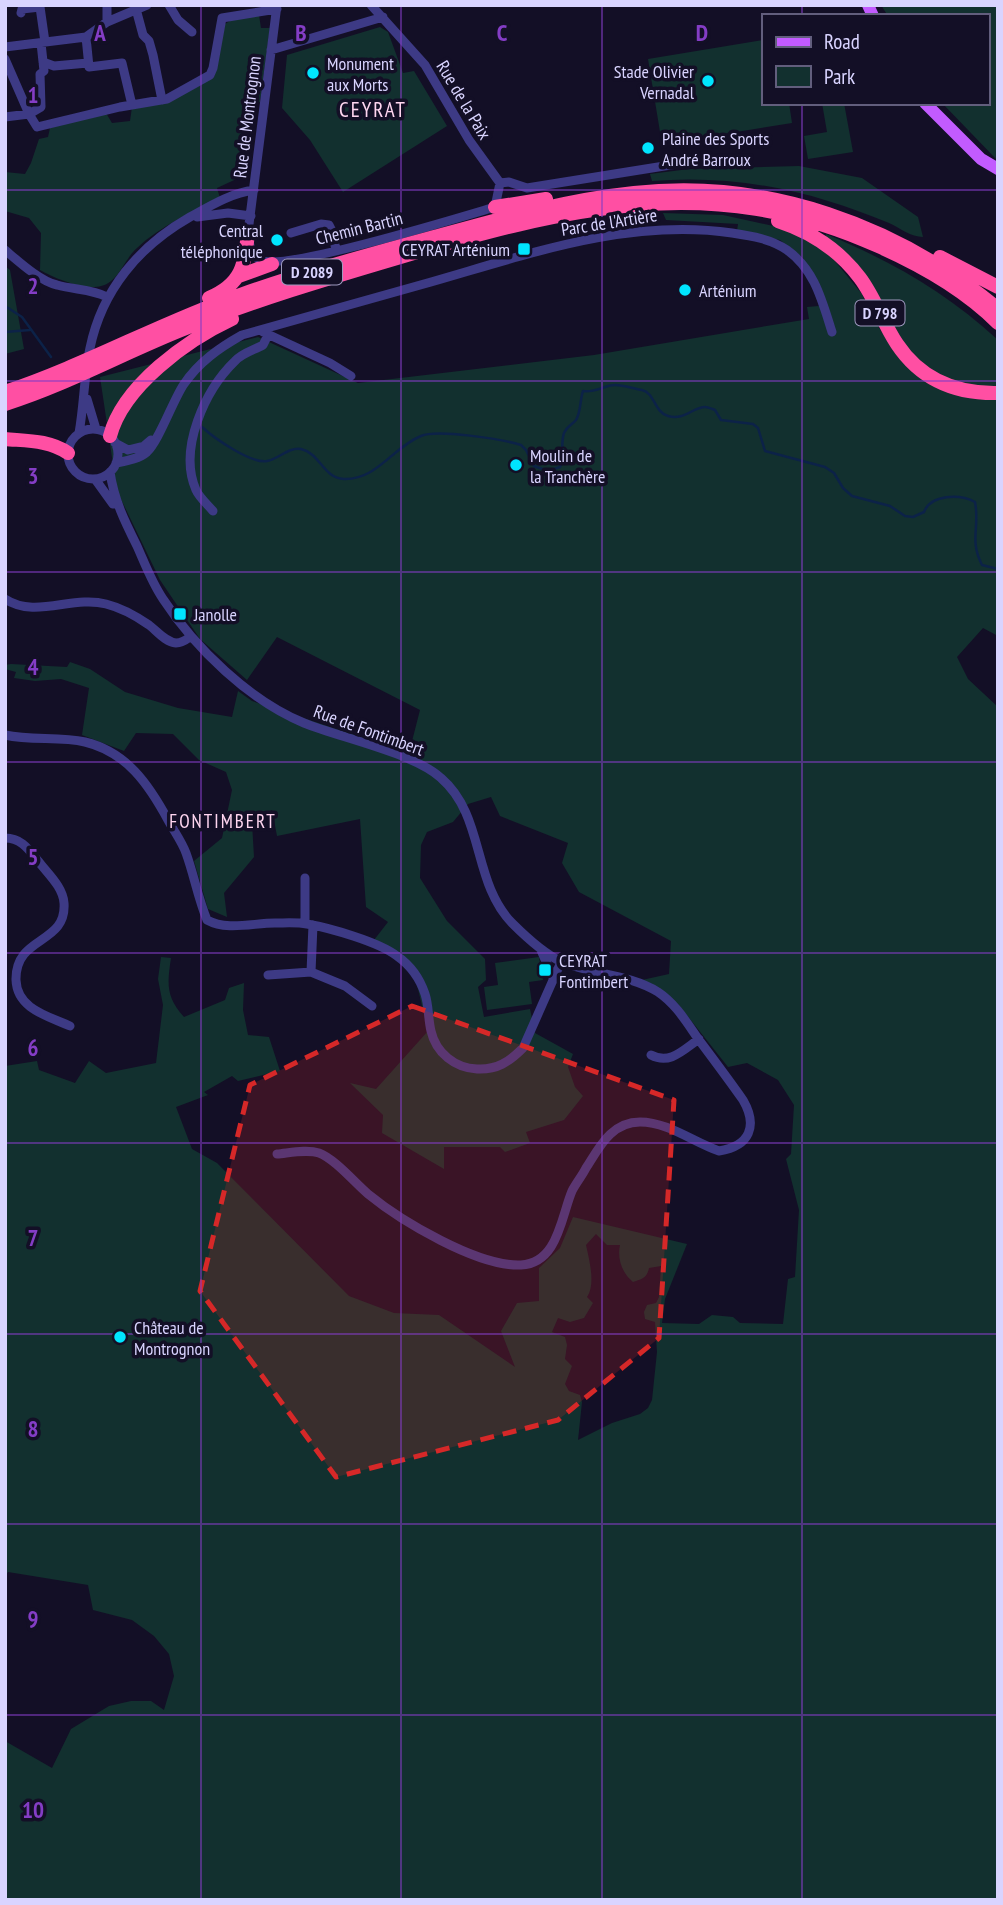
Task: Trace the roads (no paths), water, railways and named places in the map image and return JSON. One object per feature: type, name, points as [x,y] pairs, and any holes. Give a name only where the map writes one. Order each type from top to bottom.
[{"type":"highway","points":[[495,207],[626,187],[635,193]]},
{"type":"highway","name":"D 2089","points":[[5,392],[47,378],[137,337],[240,295],[362,257],[513,215],[635,193],[673,191],[739,195],[816,209],[914,250],[973,288],[998,309]]},
{"type":"highway","name":"D 2089","points":[[5,404],[48,390],[186,328],[277,295],[444,244],[619,206],[674,201],[734,205],[779,212],[858,236],[923,268],[998,323]]},
{"type":"highway","name":"D 798","points":[[674,201],[682,209],[766,217],[800,228],[825,243],[862,280],[897,344],[912,364],[951,388],[979,394],[998,393]]},
{"type":"highway","points":[[864,227],[894,233],[998,287]]},
{"type":"highway","points":[[239,276],[245,256],[247,232]]},
{"type":"highway","points":[[137,337],[160,319],[219,294],[239,276],[272,264]]},
{"type":"highway","points":[[107,436],[114,419],[137,390],[175,354],[195,339],[277,295]]},
{"type":"highway","points":[[5,439],[45,443],[68,453]]},
{"type":"main road","points":[[927,105],[981,159],[998,169]]},
{"type":"street","points":[[107,5],[107,22]]},
{"type":"street","points":[[5,47],[86,37],[107,22],[147,5]]},
{"type":"street","points":[[169,5],[178,20],[192,32]]},
{"type":"street","name":"Rue de la Paix","points":[[371,5],[425,65],[469,140],[500,183]]},
{"type":"street","points":[[5,117],[29,114],[41,107],[40,74],[44,71],[40,7],[22,9],[21,13]]},
{"type":"street","points":[[6,65],[37,127],[162,100],[210,75],[222,18],[255,8],[277,7]]},
{"type":"street","name":"Rue de Montrognon","points":[[247,232],[277,7]]},
{"type":"street","points":[[136,9],[143,35],[149,41],[162,100]]},
{"type":"street","points":[[271,50],[383,17]]},
{"type":"street","points":[[86,37],[89,67],[122,63],[132,105]]},
{"type":"street","points":[[43,62],[54,66],[88,63]]},
{"type":"street","points":[[495,207],[500,183],[509,182],[527,188],[683,163]]},
{"type":"street","points":[[85,387],[118,456],[110,472],[95,479],[76,473],[71,467],[68,453],[73,439],[79,433],[90,346],[107,298],[144,249],[178,224],[215,203],[254,190]]},
{"type":"street","name":"Chemin Bartin","points":[[272,264],[336,251],[495,207]]},
{"type":"street","points":[[178,224],[201,215],[228,213],[251,216]]},
{"type":"street","points":[[291,233],[321,224],[330,225],[336,251]]},
{"type":"street","name":"Parc de l'Artière","points":[[116,463],[147,452],[183,386],[199,365],[217,349],[242,335],[263,332],[547,249],[639,231],[706,229],[770,241],[804,264],[818,288],[832,332]]},
{"type":"street","points":[[247,232],[254,255],[261,261],[272,264]]},
{"type":"street","points":[[5,250],[54,285],[90,290],[107,298]]},
{"type":"street","points":[[213,511],[196,491],[190,470],[193,429],[214,387],[236,359],[263,345],[263,332],[330,363],[351,376]]},
{"type":"street","points":[[79,433],[107,436],[128,450],[144,446],[157,434]]},
{"type":"street","name":"Rue de Fontimbert","points":[[110,472],[113,492],[122,517],[162,597],[190,637],[235,679],[274,707],[319,729],[415,762],[440,777],[454,790],[469,817],[486,881],[509,920],[561,962],[637,982],[658,992],[676,1007],[750,1111],[749,1133],[742,1143],[728,1150],[719,1151],[651,1123],[638,1122],[618,1128],[606,1137],[573,1190],[557,1238],[541,1259],[526,1265],[492,1261],[438,1239],[369,1195],[319,1153],[276,1154]]},
{"type":"street","name":"Rue de Fontimbert","points":[[95,479],[122,517]]},
{"type":"street","points":[[5,599],[25,606],[42,607],[85,601],[104,603],[136,617],[170,641],[183,642],[190,637]]},
{"type":"street","points":[[5,735],[37,740],[55,738],[83,741],[96,745],[127,763],[152,790],[185,851],[207,920],[226,926],[309,924],[385,948],[399,957],[419,980],[425,993],[435,1043],[449,1060],[472,1069],[488,1069],[502,1066],[523,1048],[561,962]]},
{"type":"street","points":[[5,838],[24,844],[62,891],[64,904],[63,916],[54,932],[28,948],[18,960],[16,987],[22,1000],[37,1012],[70,1026]]},
{"type":"street","points":[[305,878],[311,972]]},
{"type":"street","points":[[540,947],[554,980]]},
{"type":"street","points":[[268,975],[311,972],[345,986],[372,1006]]},
{"type":"street","points":[[651,1055],[660,1060],[667,1059],[699,1040]]},
{"type":"waterway","points":[[5,306],[22,317],[51,357]]},
{"type":"waterway","points":[[5,332],[30,330]]},
{"type":"waterway","points":[[202,427],[233,449],[260,461],[271,460],[296,449],[307,451],[331,474],[344,479],[366,474],[411,441],[429,434],[455,434],[521,445],[534,466],[548,471],[560,467],[564,433],[578,417],[583,391],[611,385],[622,386],[646,392],[660,411],[668,416],[679,417],[706,407],[715,410],[721,420],[753,424],[758,428],[765,451],[825,467],[834,473],[843,488],[852,496],[890,506],[905,516],[913,517],[924,512],[933,502],[946,497],[969,499],[975,502],[975,541],[978,556],[982,565],[998,569]]},
{"type":"place","name":"Monument aux Morts","points":[[313,73]]},
{"type":"place","name":"Stade Olivier Vernadal","points":[[708,81]]},
{"type":"place","name":"Plaine des Sports André Barroux","points":[[648,148]]},
{"type":"place","name":"Central téléphonique","points":[[277,240]]},
{"type":"place","name":"CEYRAT Arténium","points":[[524,249]]},
{"type":"place","name":"Arténium","points":[[685,290]]},
{"type":"place","name":"Moulin de la Tranchère","points":[[516,465]]},
{"type":"place","name":"Janolle","points":[[180,614]]},
{"type":"place","name":"CEYRAT Fontimbert","points":[[545,970]]},
{"type":"place","name":"Château de Montrognon","points":[[120,1337]]},
{"type":"district","name":"CEYRAT","points":[[373,109]]},
{"type":"district","name":"FONTIMBERT","points":[[223,821]]}]
